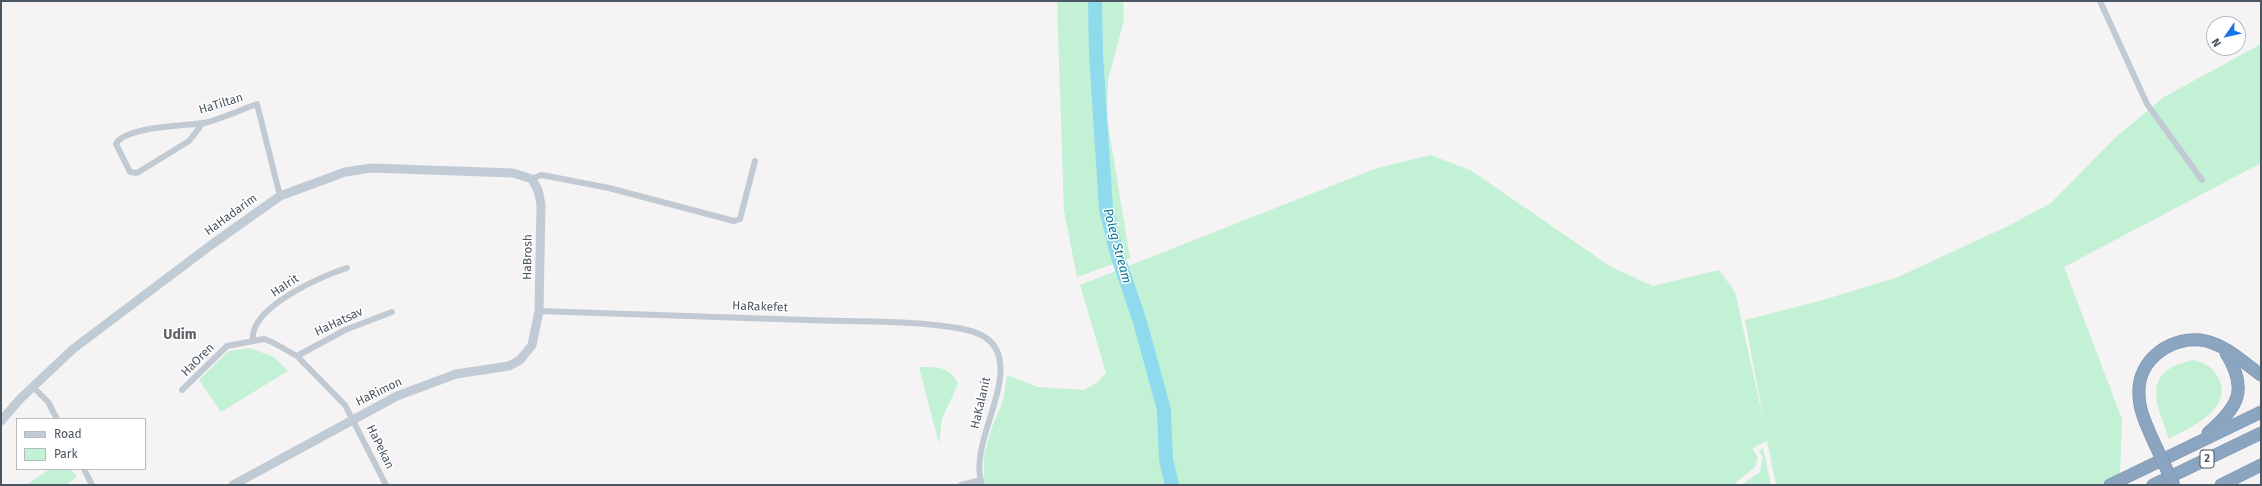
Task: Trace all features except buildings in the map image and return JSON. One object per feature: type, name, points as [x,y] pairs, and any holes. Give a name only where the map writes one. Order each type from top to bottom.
[{"type":"highway","points":[[2174,485],[2142,415],[2138,394],[2140,379],[2146,366],[2164,348],[2187,340],[2207,341],[2224,348],[2261,375]]},
{"type":"highway","points":[[2195,444],[2228,414],[2238,399],[2239,379],[2224,348]]},
{"type":"highway","points":[[2110,485],[2261,412]]},
{"type":"highway","name":"2","points":[[2153,485],[2261,433]]},
{"type":"highway","points":[[2221,485],[2261,466]]},
{"type":"street","points":[[2100,1],[2147,104],[2202,180]]},
{"type":"street","name":"HaTiltan","points":[[204,123],[189,141],[137,173],[130,172],[116,147],[117,141],[122,137],[185,123],[204,123],[257,104],[280,196]]},
{"type":"street","points":[[532,179],[541,175],[609,188],[734,221],[740,219],[755,161]]},
{"type":"street","name":"HaHadarim","points":[[1,421],[33,387],[91,335],[280,196],[345,172],[371,168],[514,173],[532,179]]},
{"type":"street","name":"HaBrosh","points":[[532,179],[538,190],[540,204],[539,311],[535,336]]},
{"type":"street","name":"HaIrit","points":[[253,340],[254,328],[257,322],[282,300],[318,279],[347,268]]},
{"type":"street","name":"HaRakefet","points":[[539,311],[875,322],[948,327],[979,334]]},
{"type":"street","name":"HaHatsav","points":[[297,356],[346,330],[392,312]]},
{"type":"street","name":"HaKalanit","points":[[979,334],[993,343],[998,352],[1000,364],[998,390],[981,451],[981,483]]},
{"type":"street","name":"HaRimon","points":[[233,485],[392,398],[439,379],[468,371],[515,364],[528,351],[535,336]]},
{"type":"street","name":"HaPekan","points":[[253,340],[264,339],[297,356],[345,405],[386,485]]},
{"type":"street","name":"HaOren","points":[[182,390],[227,346],[253,340]]},
{"type":"street","points":[[33,387],[48,402],[56,418]]},
{"type":"street","points":[[84,470],[92,485]]},
{"type":"street","points":[[961,485],[981,483]]},
{"type":"green space","points":[[1057,1],[1123,1],[1124,20],[1108,80],[1107,118],[1130,258],[1077,277],[1064,211]]},
{"type":"green space","points":[[2261,44],[2261,163],[2064,267],[2122,419],[2120,474],[2099,485],[1776,485],[1767,441],[1752,448],[1758,458],[1755,467],[1733,485],[984,485],[984,456],[992,427],[1003,401],[1007,375],[1038,387],[1084,390],[1098,382],[1106,373],[1080,285],[1377,168],[1431,155],[1472,171],[1611,267],[1653,286],[1719,270],[1735,292],[1764,423],[1745,320],[1823,300],[1898,277],[2008,226],[2051,203],[2116,137],[2164,97],[2239,56],[2246,56],[2246,52]]},
{"type":"green space","points":[[250,348],[274,357],[288,371],[221,412],[199,380],[229,351]]},
{"type":"green space","points":[[2193,360],[2209,366],[2217,375],[2222,390],[2220,400],[2215,408],[2198,423],[2169,439],[2157,400],[2156,390],[2159,380],[2165,372],[2176,365]]},
{"type":"green space","points":[[919,367],[932,367],[947,371],[955,378],[958,384],[942,419],[939,444]]},
{"type":"green space","points":[[1763,448],[1771,485],[1741,485],[1760,472],[1763,457],[1759,451]]},
{"type":"green space","points":[[48,470],[72,470],[77,477],[66,485],[26,485]]},
{"type":"waterway","name":"Poleg Stream","points":[[1095,1],[1096,54],[1106,209],[1117,254],[1140,322],[1164,410],[1166,460],[1172,485]]},
{"type":"district","name":"Udim","points":[[180,335]]}]
